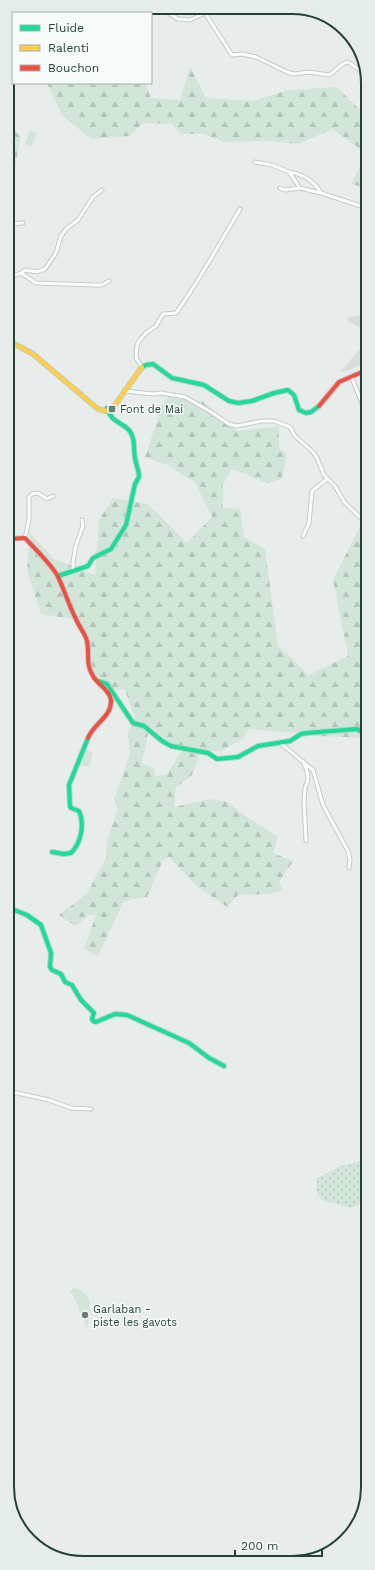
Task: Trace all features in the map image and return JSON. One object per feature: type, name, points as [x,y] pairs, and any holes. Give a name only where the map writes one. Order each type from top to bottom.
[{"type":"street","points":[[170,14],[178,19],[190,20],[201,14]]},
{"type":"street","points":[[206,14],[232,55],[242,54],[256,57],[294,74],[309,72],[329,75],[342,63],[348,62],[360,70]]},
{"type":"street","points":[[255,162],[276,167],[288,172],[298,173],[318,188],[321,193]]},
{"type":"street","points":[[288,172],[300,188]]},
{"type":"street","points":[[280,188],[285,190],[300,188],[361,206]]},
{"type":"street","points":[[14,276],[25,270],[37,272],[45,269],[56,253],[61,236],[66,229],[78,220],[93,198],[102,190]]},
{"type":"street","points":[[142,367],[136,358],[139,341],[156,326],[163,314],[176,313],[190,294],[240,209]]},
{"type":"street","points":[[14,224],[23,223]]},
{"type":"street","points":[[21,273],[36,283],[95,285],[109,282]]},
{"type":"street","points":[[14,344],[33,354],[93,404],[107,410],[115,422],[129,430],[134,440],[135,457],[139,477],[135,484],[126,525],[120,537],[108,551],[93,558],[88,566],[58,576]]},
{"type":"street","points":[[107,410],[118,401],[142,367],[150,363],[154,364],[168,376],[208,386],[225,399],[236,404],[279,391],[288,390],[294,396],[299,410],[306,413],[313,411],[336,385],[351,376],[361,372]]},
{"type":"street","points":[[351,376],[361,401]]},
{"type":"street","points":[[125,391],[153,394],[162,393],[185,397],[206,408],[229,424],[236,426],[262,421],[282,423],[290,427],[295,436],[313,452],[327,479],[335,486],[345,503],[361,518]]},
{"type":"street","points":[[303,536],[309,523],[312,491],[327,479]]},
{"type":"street","points":[[25,538],[29,519],[30,497],[32,494],[38,493],[47,499],[53,496]]},
{"type":"street","points":[[73,572],[76,545],[83,526],[82,520]]},
{"type":"street","points":[[14,539],[25,538]]},
{"type":"street","points":[[25,538],[58,576],[64,595],[81,631],[87,640],[87,661],[93,677],[107,684],[133,723],[144,726],[162,741],[178,749],[208,753],[217,759],[238,757],[249,749],[258,746],[290,741],[301,734],[332,730],[357,729],[361,732]]},
{"type":"street","points":[[52,852],[72,853],[76,847],[82,829],[79,811],[71,808],[70,806],[69,785],[90,733],[105,717],[111,703],[111,698],[98,680]]},
{"type":"street","points":[[279,742],[313,770],[323,805],[348,850],[350,860],[348,868]]},
{"type":"street","points":[[303,762],[307,771],[308,780],[305,788],[304,801],[306,841]]},
{"type":"street","points":[[14,909],[28,915],[40,925],[51,953],[50,967],[52,970],[61,974],[65,982],[72,985],[81,1000],[94,1012],[92,1019],[93,1021],[96,1022],[103,1017],[120,1012],[189,1043],[214,1062],[224,1066]]},
{"type":"street","points":[[14,1093],[49,1100],[71,1108],[91,1109]]},
{"type":"shaded area","points":[[361,314],[361,328],[347,321],[347,318]]},
{"type":"shaded area","points":[[361,347],[361,365],[343,372],[341,371],[358,351]]},
{"type":"green space","points":[[190,67],[206,98],[253,101],[288,90],[336,87],[361,110],[361,150],[332,129],[299,144],[268,141],[224,142],[204,134],[181,134],[172,124],[143,123],[129,136],[91,139],[62,115],[47,84],[145,84],[151,98],[180,100]]},
{"type":"green space","points":[[14,130],[21,137],[14,166]]},
{"type":"green space","points":[[30,130],[37,133],[31,147],[25,144]]},
{"type":"green space","points":[[361,165],[361,186],[351,184]]},
{"type":"green space","points":[[168,397],[203,401],[237,431],[279,426],[279,448],[287,454],[282,479],[267,483],[232,469],[223,484],[223,508],[240,509],[244,537],[265,549],[278,646],[309,675],[348,656],[333,580],[361,525],[361,738],[316,736],[249,729],[243,739],[221,751],[201,751],[192,775],[176,787],[174,807],[210,799],[228,802],[241,813],[278,837],[273,853],[293,861],[279,882],[283,890],[271,894],[238,895],[227,907],[198,887],[169,857],[162,862],[147,897],[124,901],[98,956],[84,949],[96,915],[88,915],[76,926],[59,915],[87,894],[106,858],[107,841],[118,808],[114,799],[130,754],[128,732],[135,718],[125,690],[98,689],[87,654],[79,620],[41,614],[27,570],[30,533],[54,559],[95,575],[99,520],[113,498],[148,504],[187,543],[212,517],[195,483],[168,465],[145,457],[162,406]],"holes":[[[144,725],[169,742],[184,746],[167,775],[155,776],[154,768],[142,763],[148,734]]]},
{"type":"green space","points":[[85,750],[93,752],[89,767],[81,765]]},
{"type":"green space","points":[[361,1160],[361,1185],[359,1185],[361,1201],[358,1205],[351,1208],[322,1200],[317,1194],[316,1179],[341,1166]]},
{"type":"green space","name":"Garlaban - piste les gavots","points":[[74,1288],[81,1290],[89,1299],[90,1310],[87,1329],[75,1299],[70,1292]]},
{"type":"traffic: fast","points":[[142,367],[153,364],[172,378],[204,385],[229,401],[238,403],[252,401],[274,393],[288,390],[294,395],[299,410],[306,413],[311,412],[319,406]]},
{"type":"traffic: fast","points":[[58,576],[88,566],[93,558],[111,549],[126,525],[139,472],[131,433],[126,427],[111,416],[107,408]]},
{"type":"traffic: fast","points":[[98,681],[107,684],[133,723],[144,726],[162,741],[171,746],[208,753],[217,759],[238,757],[258,746],[290,741],[301,734],[357,729],[361,732]]},
{"type":"traffic: fast","points":[[52,852],[64,854],[71,853],[80,839],[82,827],[81,816],[79,811],[71,808],[70,806],[69,785],[88,738]]},
{"type":"traffic: fast","points":[[14,910],[27,915],[41,925],[51,953],[50,967],[52,970],[61,974],[65,982],[72,985],[81,1000],[94,1013],[92,1019],[93,1021],[96,1022],[115,1014],[127,1015],[189,1043],[209,1058],[224,1066]]},
{"type":"traffic: slow","points":[[14,344],[33,354],[98,409],[105,411],[112,409],[142,367]]},
{"type":"traffic: jam","points":[[319,406],[339,382],[361,373]]},
{"type":"traffic: jam","points":[[14,539],[25,538],[56,573],[86,639],[88,646],[89,667],[95,679],[110,696],[111,706],[109,711],[94,728],[88,738]]},
{"type":"place","name":"Font de Mai","points":[[112,409]]},
{"type":"place","name":"Garlaban - piste les gavots","points":[[85,1315]]}]
